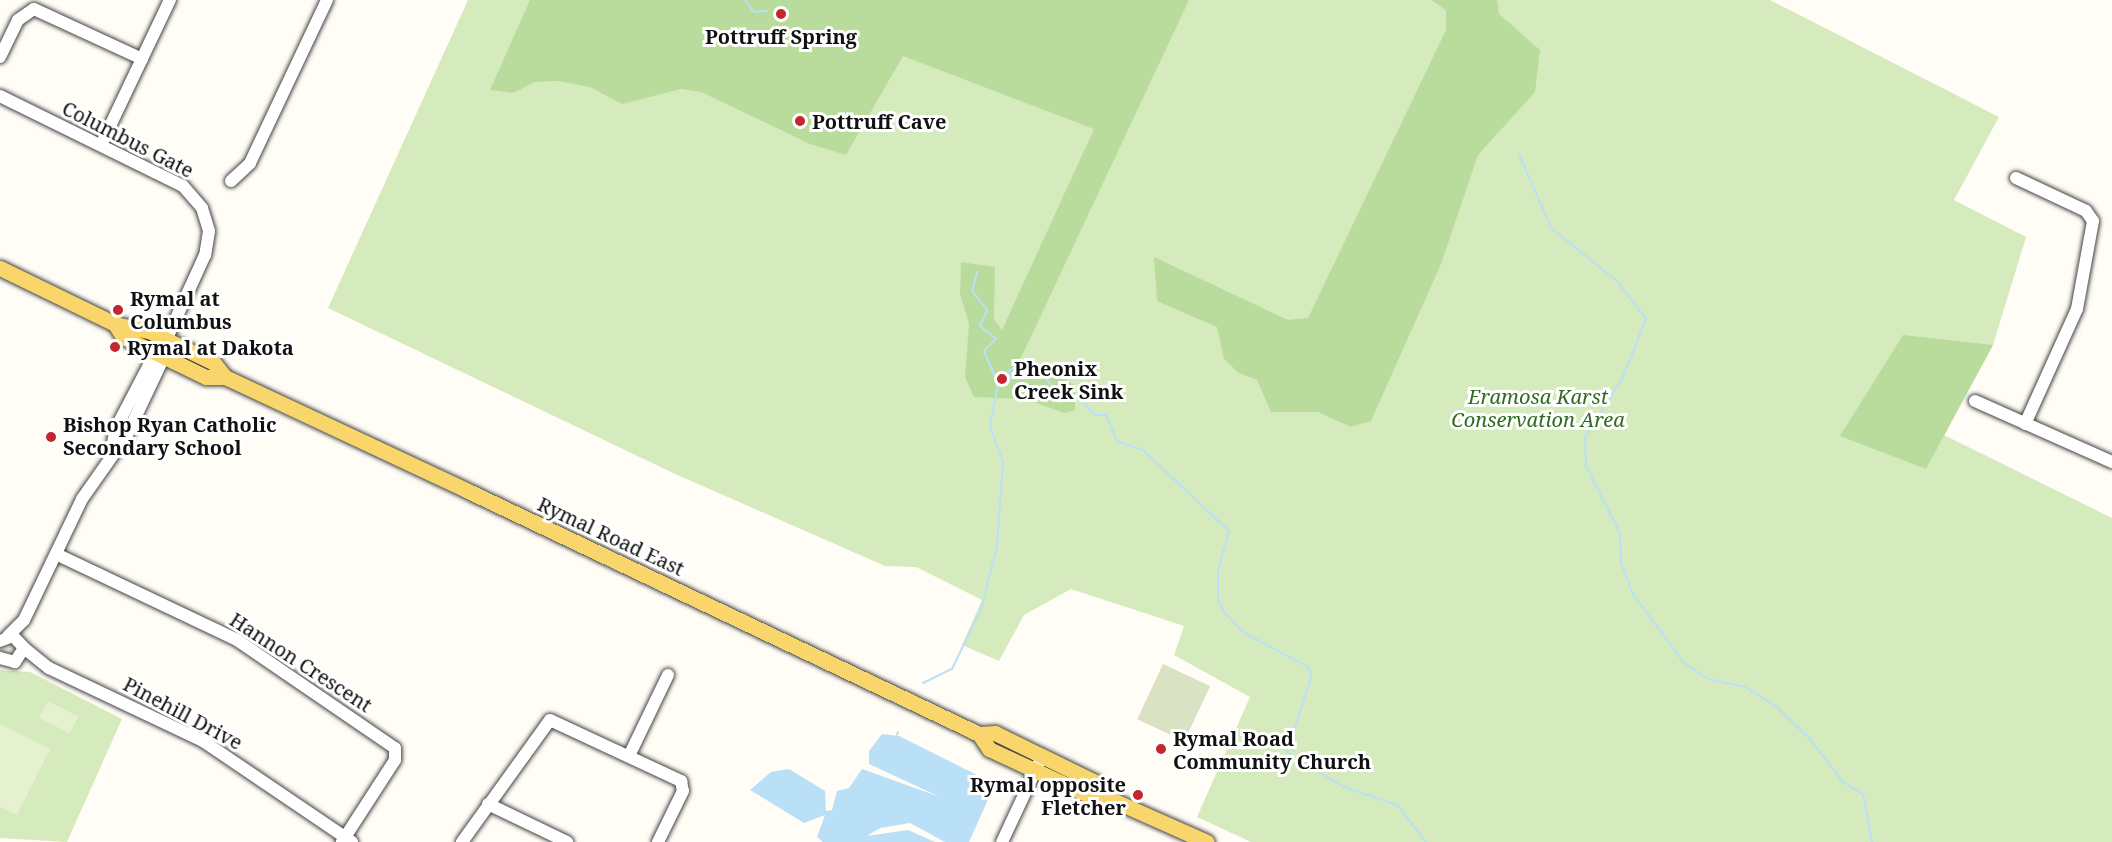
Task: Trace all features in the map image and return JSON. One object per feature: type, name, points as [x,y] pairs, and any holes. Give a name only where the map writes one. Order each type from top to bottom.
[{"type":"main road","name":"Rymal Road East","points":[[0,268],[115,324],[130,323],[214,363],[225,377]]},
{"type":"main road","name":"Rymal Road East","points":[[115,324],[123,337],[207,377],[225,377],[979,734],[995,733],[1095,782],[1108,798]]},
{"type":"main road","name":"Rymal Road East","points":[[979,734],[989,749],[1088,795],[1108,798],[1208,842]]},
{"type":"street","points":[[101,145],[170,0]]},
{"type":"street","points":[[231,181],[250,163],[327,0]]},
{"type":"street","points":[[0,57],[18,20],[34,9],[142,59]]},
{"type":"street","name":"Columbus Gate","points":[[0,96],[183,186],[207,220],[205,255],[166,340]]},
{"type":"street","points":[[2016,178],[2086,211],[2093,221],[2077,309],[2025,423]]},
{"type":"street","points":[[4,638],[24,620],[56,554],[112,451],[115,430],[166,340]]},
{"type":"street","points":[[1975,401],[2112,462]]},
{"type":"street","name":"Hannon Crescent","points":[[56,554],[237,640],[396,748],[395,760],[347,840]]},
{"type":"street","points":[[15,663],[24,645],[24,620]]},
{"type":"street","name":"Pinehill Drive","points":[[4,638],[24,645],[50,668],[203,741],[347,840]]},
{"type":"street","name":"Pinehill Drive","points":[[0,658],[15,663],[50,668]]},
{"type":"street","points":[[630,756],[668,675]]},
{"type":"street","points":[[462,842],[548,721],[630,756],[682,784],[658,842]]},
{"type":"street","points":[[1002,842],[1042,756]]},
{"type":"street","points":[[488,804],[567,842]]},
{"type":"green space","name":"Eramosa Karst Conservation Area","points":[[468,0],[1770,0],[1999,117],[1954,200],[2026,237],[1993,345],[1944,435],[2112,518],[2112,842],[1251,842],[1197,817],[1250,697],[1174,655],[1184,626],[1071,589],[1024,615],[999,661],[962,645],[982,600],[916,567],[885,566],[673,473],[328,308]]},
{"type":"green space","points":[[530,0],[1189,0],[1020,360],[1024,366],[1057,372],[1075,386],[1075,410],[1064,413],[1025,399],[974,397],[965,377],[969,324],[960,294],[961,262],[995,267],[994,319],[1002,330],[1094,129],[903,56],[846,155],[810,144],[701,92],[681,89],[622,104],[590,87],[558,81],[535,82],[513,93],[490,90]]},
{"type":"green space","points":[[1431,0],[1497,0],[1499,14],[1540,50],[1535,92],[1478,155],[1441,264],[1371,421],[1351,427],[1318,412],[1271,412],[1257,380],[1239,373],[1224,359],[1217,327],[1157,301],[1154,257],[1288,320],[1308,318],[1446,30],[1446,10]]},
{"type":"green space","points":[[1903,335],[1993,345],[1926,469],[1840,436]]},
{"type":"green space","points":[[1163,664],[1210,686],[1184,741],[1137,719]]},
{"type":"green space","points":[[0,670],[30,672],[122,719],[67,842],[0,838]]},
{"type":"green space","points":[[48,701],[78,716],[70,733],[39,718]]},
{"type":"green space","points":[[0,724],[50,749],[17,815],[0,807]]},
{"type":"water","points":[[882,734],[899,736],[995,784],[969,842],[945,842],[910,823],[880,828],[867,836],[908,830],[935,842],[823,842],[817,837],[825,815],[804,823],[750,790],[771,772],[789,769],[825,791],[826,811],[832,810],[837,791],[849,788],[862,769],[940,797],[869,764],[869,751]]},
{"type":"waterway","points":[[745,0],[754,12],[767,11]]},
{"type":"waterway","points":[[1519,154],[1551,228],[1617,281],[1646,319],[1622,379],[1585,437],[1586,466],[1620,533],[1621,563],[1633,594],[1684,663],[1708,679],[1745,687],[1778,708],[1809,738],[1843,782],[1863,794],[1872,842]]},
{"type":"waterway","points":[[923,683],[952,669],[981,609],[997,546],[1003,462],[990,426],[998,384],[984,351],[996,339],[980,326],[987,310],[972,291],[977,272]]},
{"type":"waterway","points":[[998,384],[1010,381],[1008,371],[1012,369],[1045,378],[1062,396],[1083,401],[1095,415],[1106,415],[1117,441],[1143,450],[1229,531],[1218,571],[1218,598],[1224,612],[1243,632],[1308,667],[1311,677],[1287,752],[1344,787],[1397,805],[1426,842]]},
{"type":"place","name":"Pottruff Spring","points":[[781,14]]},
{"type":"place","name":"Pottruff Cave","points":[[800,121]]},
{"type":"place","name":"Rymal at Columbus","points":[[118,310]]},
{"type":"place","name":"Rymal at Dakota","points":[[115,347]]},
{"type":"place","name":"Pheonix Creek Sink","points":[[1002,379]]},
{"type":"place","name":"Bishop Ryan Catholic Secondary School","points":[[51,437]]},
{"type":"place","name":"Rymal Road Community Church","points":[[1161,749]]},
{"type":"place","name":"Rymal opposite Fletcher","points":[[1138,795]]}]
